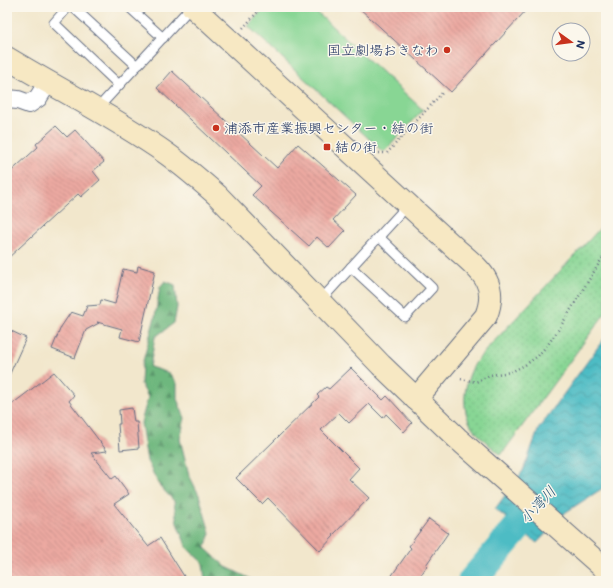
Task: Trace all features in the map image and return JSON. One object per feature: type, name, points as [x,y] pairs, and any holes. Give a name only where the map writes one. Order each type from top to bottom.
[{"type":"street","points":[[192,7],[408,205],[488,281],[491,299],[486,316],[416,399]]},
{"type":"street","points":[[7,58],[97,109],[167,154],[192,173],[222,200],[416,399],[503,480],[606,570]]},
{"type":"street","points":[[7,99],[18,100],[29,104],[38,98],[48,82]]},
{"type":"lane","points":[[68,7],[54,23],[119,85]]},
{"type":"lane","points":[[73,7],[137,66]]},
{"type":"lane","points":[[129,7],[163,38]]},
{"type":"lane","points":[[97,109],[192,7]]},
{"type":"lane","points":[[320,301],[408,205]]},
{"type":"lane","points":[[351,267],[405,317],[432,288],[379,237]]},
{"type":"path","points":[[242,28],[262,7]]},
{"type":"path","points":[[378,153],[387,153],[443,92]]},
{"type":"path","points":[[461,379],[476,382],[490,375],[511,372],[525,366],[538,356],[556,334],[606,252]]},
{"type":"green space","points":[[265,7],[311,7],[423,110],[385,151],[382,151],[248,26]]},
{"type":"green space","points":[[606,222],[606,312],[501,455],[476,432],[467,417],[465,409],[465,392],[473,367],[486,350]]},
{"type":"green space","points":[[165,281],[175,285],[177,307],[174,323],[155,337],[150,367],[169,373],[177,383],[177,399],[185,418],[180,439],[189,475],[199,495],[210,533],[205,548],[226,567],[255,581],[205,581],[203,563],[187,548],[177,523],[174,501],[159,485],[147,461],[141,423],[148,397],[141,384],[142,365],[155,317],[160,287]]},
{"type":"water","points":[[606,336],[606,486],[566,512],[537,543],[495,509],[523,471],[539,428]]},
{"type":"building","name":"国立劇場おきなわ","points":[[358,7],[529,7],[451,92]]},
{"type":"building","name":"浦添市産業振興センター・結の街","points":[[172,71],[277,168],[298,144],[356,195],[333,220],[345,231],[329,248],[317,237],[309,246],[252,195],[261,186],[157,88]]},
{"type":"building","points":[[56,126],[67,137],[75,130],[104,162],[93,171],[100,180],[81,197],[78,194],[7,259],[7,175],[38,147],[36,144]]},
{"type":"building","points":[[138,266],[155,271],[139,342],[120,337],[122,329],[97,322],[99,323],[86,330],[75,358],[52,349],[61,327],[71,312],[83,316],[87,306],[100,305],[101,300],[115,304],[123,269],[137,272]]},
{"type":"building","points":[[7,329],[26,338],[7,380]]},
{"type":"building","points":[[351,368],[383,400],[387,396],[412,423],[404,432],[386,414],[383,418],[369,404],[349,423],[339,413],[321,430],[359,468],[349,479],[369,498],[333,535],[334,536],[320,551],[268,498],[262,504],[236,478],[319,397],[317,395],[326,387],[329,389]]},
{"type":"building","points":[[54,372],[74,395],[69,401],[107,451],[91,453],[112,479],[116,476],[129,494],[114,504],[148,546],[160,538],[187,581],[7,581],[7,408]]},
{"type":"building","points":[[132,408],[134,422],[137,422],[139,448],[120,450],[118,424],[120,424],[119,410]]},
{"type":"building","points":[[429,519],[448,533],[426,565],[427,566],[417,581],[388,581],[411,548],[409,546]]},
{"type":"waterway","name":"小湾川","points":[[472,581],[519,526],[546,498]]},
{"type":"place","name":"国立劇場おきなわ","points":[[447,50]]},
{"type":"place","name":"浦添市産業振興センター・結の街","points":[[216,128]]},
{"type":"place","name":"結の街","points":[[327,147]]}]
